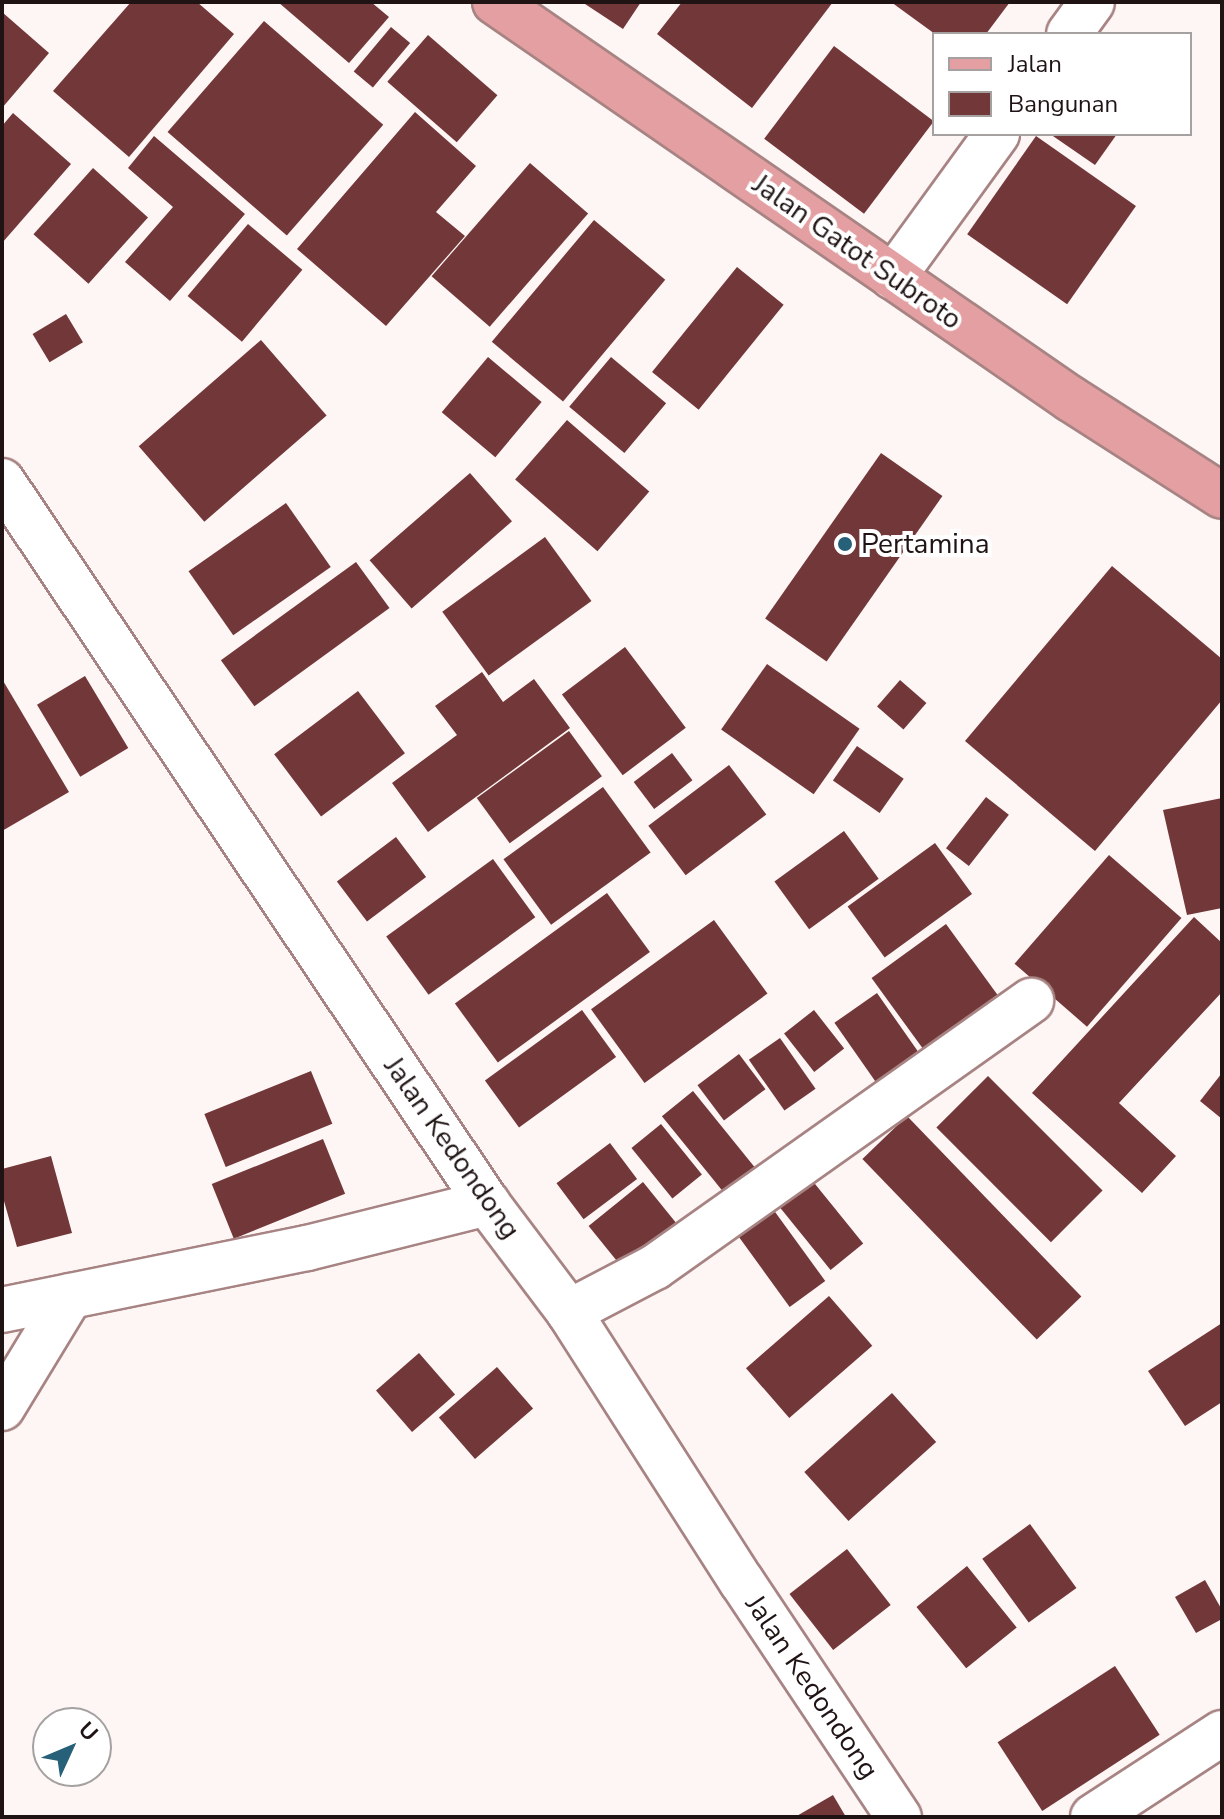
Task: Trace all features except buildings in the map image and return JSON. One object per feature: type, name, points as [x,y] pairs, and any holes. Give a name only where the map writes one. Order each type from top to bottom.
[{"type":"main road","name":"Jalan Gatot Subroto","points":[[495,2],[893,277],[1222,496]]},
{"type":"street","points":[[1070,32],[1092,2]]},
{"type":"street","points":[[893,277],[996,136]]},
{"type":"street","name":"Jalan Kedondong","points":[[2,481],[487,1203],[569,1312],[742,1582],[899,1817]]},
{"type":"street","points":[[569,1312],[655,1267],[1031,1001]]},
{"type":"street","points":[[2,1310],[307,1248],[487,1203]]},
{"type":"street","points":[[2,1408],[70,1296]]},
{"type":"street","points":[[1093,1817],[1222,1733]]},
{"type":"place","name":"Pertamina","points":[[845,544]]}]
